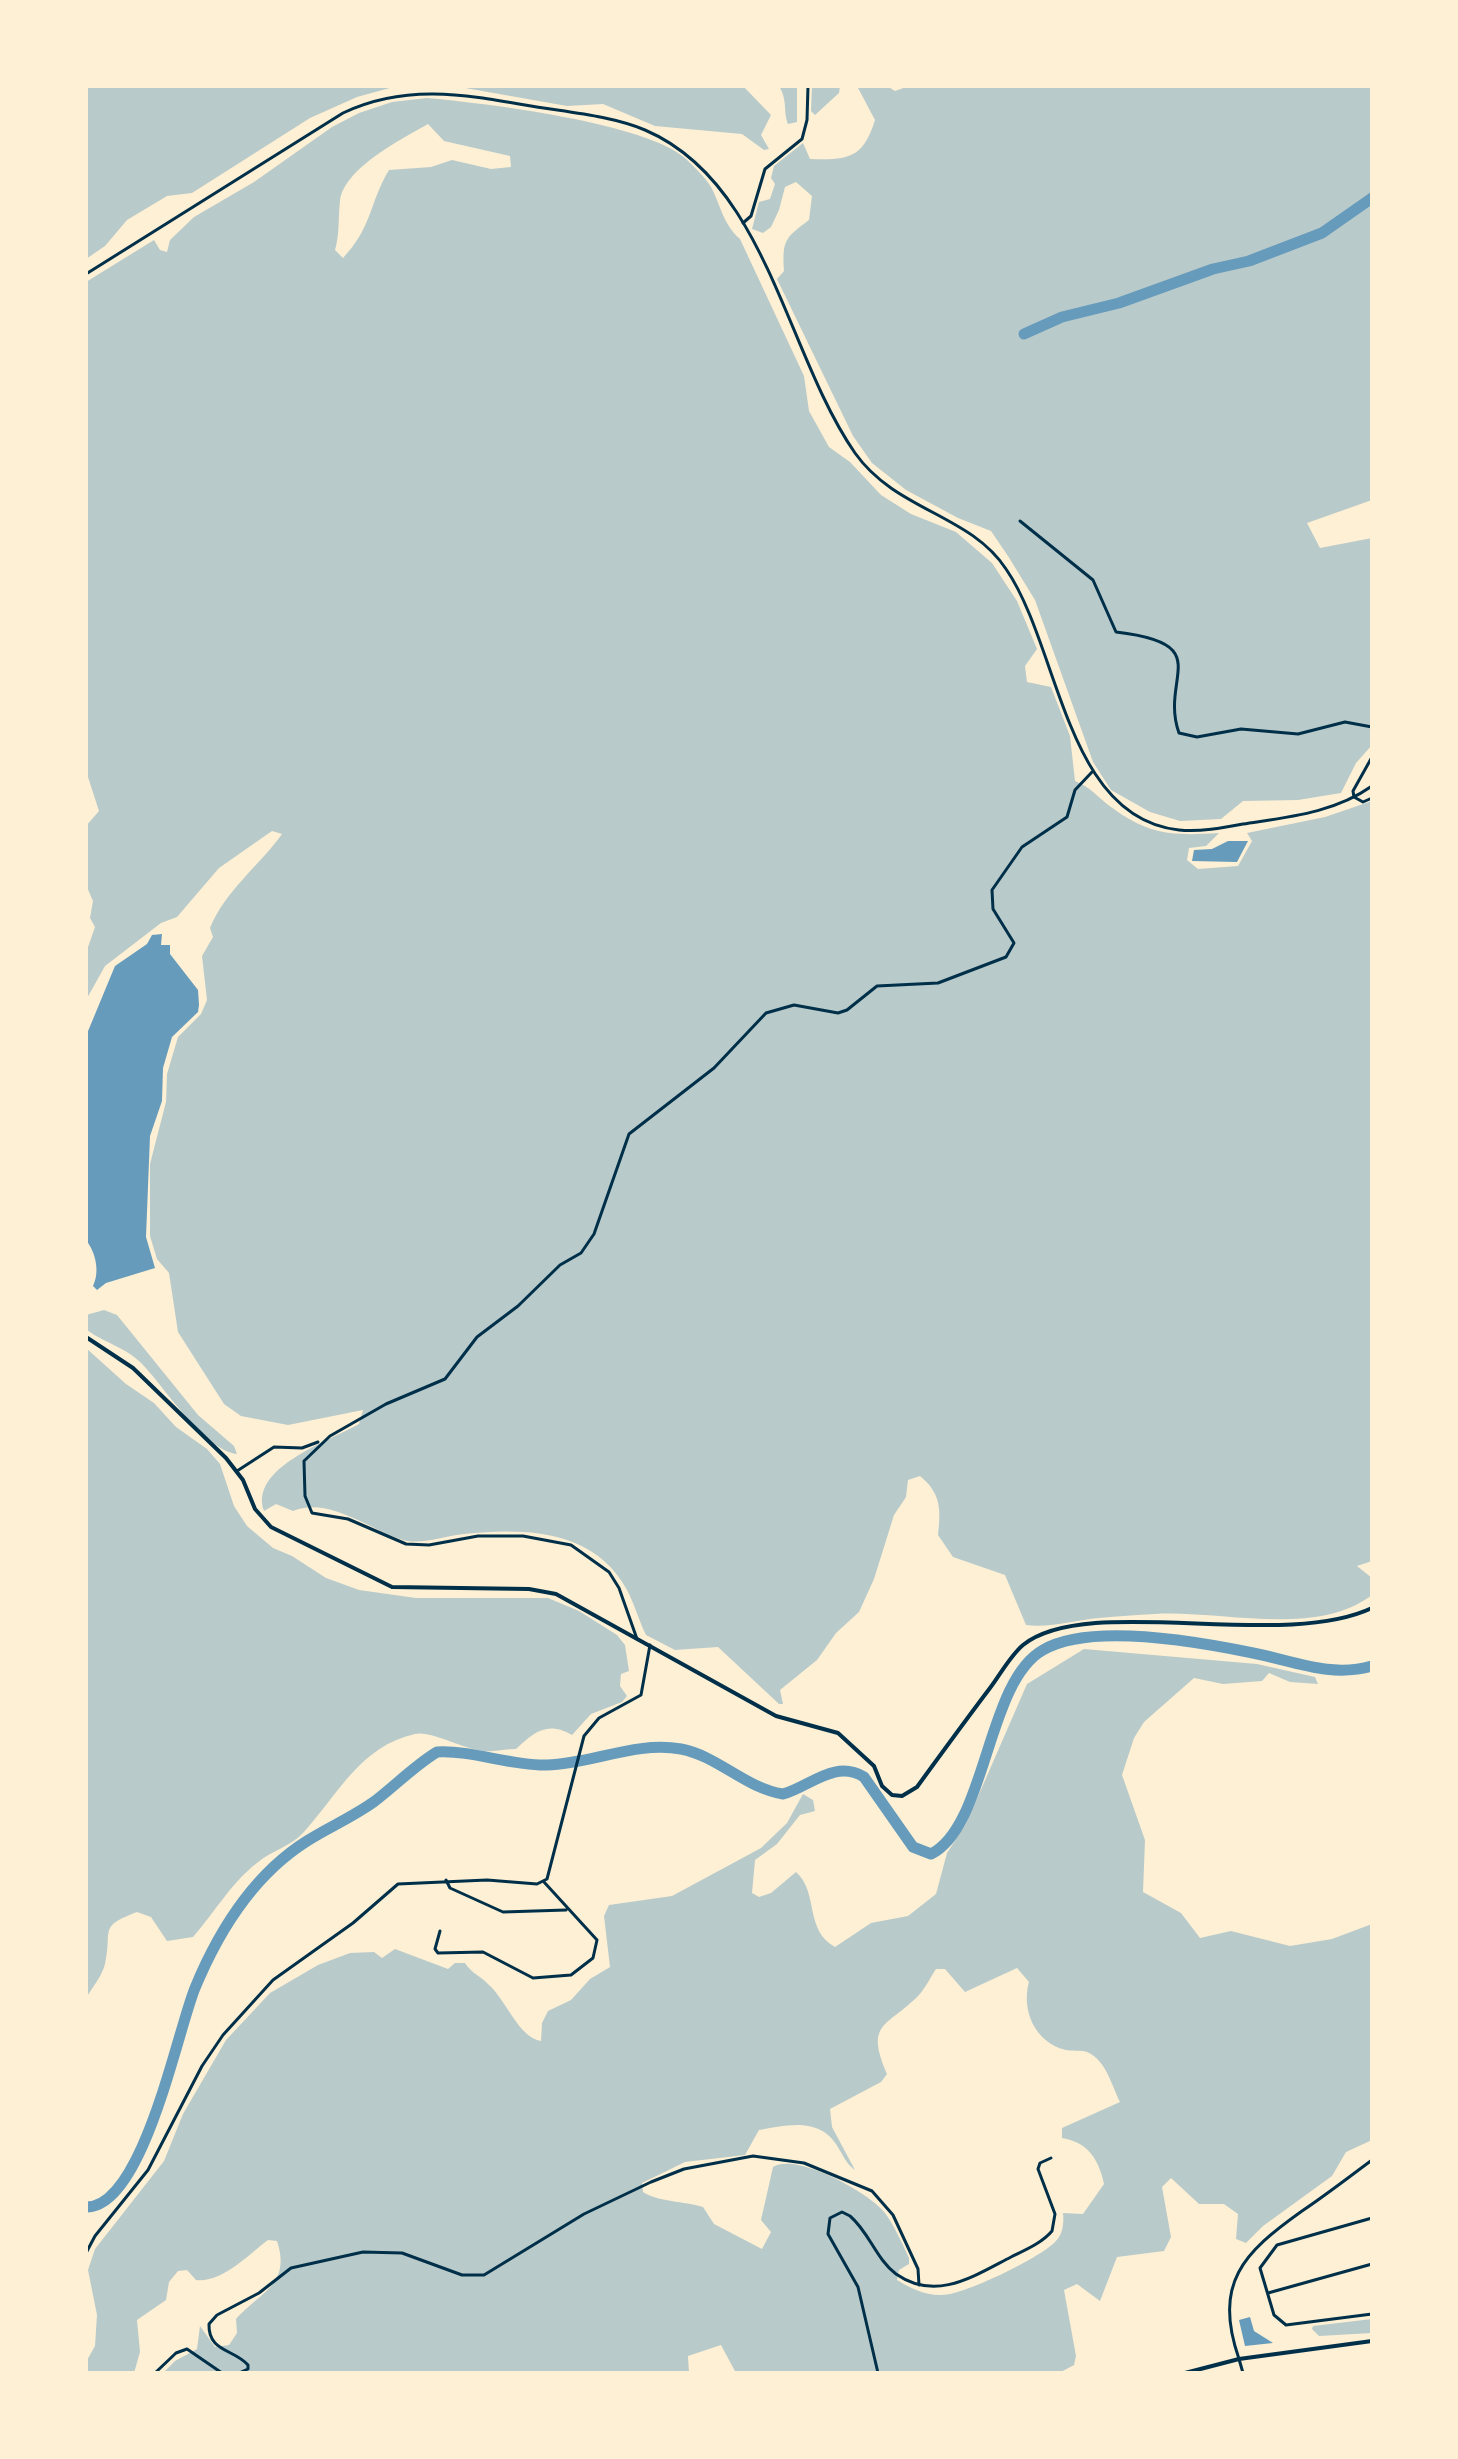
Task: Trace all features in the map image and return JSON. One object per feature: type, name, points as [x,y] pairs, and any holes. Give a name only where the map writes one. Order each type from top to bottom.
[{"type":"main road","points":[[86,1337],[133,1368],[237,1471],[255,1509],[271,1527],[381,1584],[546,1592],[650,1645],[776,1716],[838,1733],[874,1766],[886,1791],[902,1796],[917,1787],[1017,1652],[1047,1632],[1114,1623],[1283,1625],[1341,1619],[1372,1608]]},
{"type":"main road","points":[[1185,2373],[1239,2359],[1372,2342]]},
{"type":"street","points":[[743,223],[751,216],[765,169],[802,139],[807,120],[808,86]]},
{"type":"street","points":[[86,274],[343,113],[377,99],[401,94],[464,94],[642,129],[690,154],[704,167],[743,223],[854,452],[885,487],[973,536],[1003,564],[1030,608],[1092,772],[1107,794],[1133,814],[1178,830],[1218,828],[1305,814],[1354,797],[1372,786]]},
{"type":"street","points":[[1020,521],[1093,580],[1116,632],[1156,637],[1172,652],[1178,662],[1174,709],[1179,733],[1197,737],[1241,729],[1298,734],[1345,722],[1372,727]]},
{"type":"street","points":[[1354,797],[1354,786],[1372,757]]},
{"type":"street","points":[[237,1471],[274,1447],[302,1448],[322,1441],[386,1404],[445,1379],[483,1331],[527,1299],[560,1265],[581,1253],[594,1234],[629,1134],[714,1068],[766,1013],[794,1005],[838,1013],[847,1010],[877,986],[938,983],[1006,957],[1014,943],[993,909],[992,890],[1022,847],[1067,817],[1075,790],[1092,772]]},
{"type":"street","points":[[1354,797],[1363,802],[1372,798]]},
{"type":"street","points":[[322,1441],[304,1461],[305,1496],[312,1513],[348,1519],[406,1544],[429,1545],[478,1536],[538,1536],[571,1545],[609,1572],[634,1623],[637,1639]]},
{"type":"street","points":[[544,1882],[550,1874],[580,1749],[593,1722],[641,1695],[650,1645]]},
{"type":"street","points":[[86,2253],[110,2216],[148,2170],[202,2066],[223,2035],[273,1980],[353,1923],[398,1884],[446,1880],[544,1882]]},
{"type":"street","points":[[446,1880],[450,1888],[503,1912],[566,1910]]},
{"type":"street","points":[[440,1931],[435,1949],[438,1953],[483,1952],[533,1978],[564,1977],[576,1973],[593,1958],[598,1948],[593,1933],[566,1910],[544,1882]]},
{"type":"street","points":[[239,2373],[248,2369],[248,2365],[217,2346],[208,2333],[209,2324],[217,2315],[259,2293],[291,2268],[363,2252],[389,2251],[462,2275],[484,2275],[584,2214],[651,2182],[684,2169],[753,2156],[804,2163],[872,2191],[893,2215],[918,2269],[919,2285]]},
{"type":"street","points":[[878,2373],[858,2287],[828,2234],[830,2218],[842,2212],[850,2216],[893,2271],[919,2285],[954,2285],[1047,2237],[1056,2224],[1055,2214],[1038,2166],[1051,2158]]},
{"type":"street","points":[[1243,2373],[1231,2331],[1229,2305],[1235,2275],[1270,2234],[1372,2160]]},
{"type":"street","points":[[1372,2218],[1277,2245],[1260,2268],[1274,2315],[1286,2325],[1372,2314]]},
{"type":"street","points":[[1268,2293],[1372,2264]]},
{"type":"street","points":[[155,2373],[176,2353],[187,2349],[222,2373]]},
{"type":"shaded area","points":[[86,86],[397,86],[357,97],[310,118],[192,193],[167,196],[127,220],[105,246],[86,259]]},
{"type":"shaded area","points":[[454,86],[743,86],[771,115],[761,135],[769,149],[764,150],[742,134],[655,126],[603,104],[567,106]]},
{"type":"shaded area","points":[[779,86],[797,86],[797,122],[788,124]]},
{"type":"shaded area","points":[[812,86],[840,86],[839,93],[815,115],[811,111]]},
{"type":"shaded area","points":[[857,86],[887,86],[895,91],[909,86],[1372,86],[1372,500],[1307,523],[1320,548],[1372,538],[1372,745],[1356,763],[1341,793],[1298,800],[1243,801],[1221,819],[1180,821],[1150,812],[1111,790],[1093,762],[1035,600],[991,531],[958,518],[906,490],[872,463],[853,436],[777,279],[784,271],[787,241],[809,220],[812,196],[796,182],[785,187],[771,227],[763,233],[752,229],[759,202],[770,199],[775,184],[771,178],[774,166],[803,143],[810,159],[823,159],[852,154],[865,143],[875,120]]},
{"type":"shaded area","points":[[427,98],[564,117],[638,135],[666,146],[686,159],[709,183],[726,221],[740,239],[804,376],[809,411],[829,447],[850,462],[881,495],[911,514],[956,532],[992,563],[1017,601],[1037,649],[1025,666],[1027,682],[1051,687],[1070,736],[1075,781],[1111,807],[1137,823],[1162,832],[1219,833],[1206,846],[1189,848],[1187,860],[1198,869],[1238,866],[1252,841],[1247,833],[1325,817],[1372,801],[1372,1561],[1357,1566],[1372,1578],[1372,1595],[1349,1608],[1323,1616],[1296,1619],[1155,1614],[1026,1625],[1005,1575],[953,1557],[938,1535],[936,1496],[920,1476],[908,1480],[906,1497],[894,1515],[874,1579],[859,1612],[836,1633],[817,1660],[780,1690],[783,1704],[779,1704],[718,1647],[675,1650],[646,1635],[627,1590],[613,1570],[577,1544],[556,1537],[510,1532],[411,1541],[321,1508],[293,1511],[276,1504],[264,1511],[262,1496],[279,1469],[311,1448],[359,1424],[363,1410],[288,1425],[241,1416],[224,1404],[178,1332],[169,1273],[157,1259],[150,1236],[150,1164],[166,1102],[167,1074],[178,1037],[201,1014],[207,1000],[202,956],[213,937],[210,928],[233,890],[282,834],[272,831],[219,868],[177,917],[161,923],[105,966],[86,1000],[86,953],[95,927],[90,918],[93,901],[86,885],[86,826],[99,811],[86,771],[86,282],[154,240],[160,250],[167,252],[170,240],[194,217],[254,182],[332,127],[359,113],[392,102]],"holes":[[[428,124],[444,141],[510,156],[511,167],[491,169],[452,160],[431,167],[389,170],[360,235],[343,258],[335,250],[340,201],[352,177],[390,146]]]},
{"type":"shaded area","points":[[104,1310],[117,1315],[198,1415],[234,1446],[237,1454],[224,1450],[199,1430],[136,1359],[86,1329],[86,1315]]},
{"type":"shaded area","points":[[86,1348],[126,1384],[154,1403],[176,1427],[207,1449],[220,1464],[234,1506],[247,1526],[273,1548],[326,1578],[359,1590],[416,1598],[548,1598],[579,1611],[617,1635],[625,1645],[629,1671],[621,1674],[620,1686],[627,1696],[622,1702],[591,1714],[572,1735],[555,1729],[541,1730],[516,1749],[489,1751],[415,1734],[379,1749],[352,1774],[298,1838],[263,1859],[239,1879],[193,1937],[167,1941],[151,1917],[137,1912],[111,1926],[104,1968],[86,1998]]},
{"type":"shaded area","points":[[1084,1649],[1257,1664],[1315,1677],[1318,1684],[1290,1682],[1269,1673],[1262,1681],[1223,1684],[1194,1678],[1144,1722],[1134,1738],[1122,1775],[1145,1840],[1143,1892],[1181,1913],[1200,1938],[1231,1931],[1290,1946],[1332,1939],[1372,1924],[1372,2140],[1346,2152],[1332,2176],[1263,2226],[1246,2243],[1236,2239],[1238,2214],[1224,2204],[1199,2204],[1171,2178],[1162,2187],[1171,2237],[1164,2251],[1117,2257],[1100,2301],[1077,2284],[1064,2290],[1076,2356],[1074,2365],[1059,2373],[736,2373],[721,2345],[688,2356],[689,2373],[163,2373],[175,2361],[197,2349],[200,2326],[215,2347],[229,2345],[237,2333],[236,2319],[272,2286],[277,2277],[280,2256],[277,2241],[268,2240],[234,2267],[215,2277],[196,2280],[187,2270],[178,2271],[169,2282],[166,2300],[137,2320],[140,2352],[134,2373],[86,2373],[86,2362],[95,2346],[97,2315],[88,2270],[95,2249],[164,2161],[183,2114],[226,2040],[270,1993],[318,1965],[350,1953],[374,1952],[382,1958],[395,1949],[448,1969],[455,1963],[465,1963],[495,1992],[519,2026],[541,2041],[542,2023],[548,2011],[571,2000],[590,1979],[610,1967],[604,1916],[609,1905],[672,1896],[761,1848],[787,1823],[803,1794],[813,1800],[815,1811],[800,1815],[777,1844],[755,1860],[752,1893],[759,1897],[771,1893],[796,1872],[807,1890],[819,1931],[835,1947],[871,1923],[908,1916],[936,1894],[947,1853],[966,1824],[1027,1684]],"holes":[[[1017,1968],[1029,1982],[1029,2014],[1039,2033],[1055,2046],[1085,2052],[1097,2058],[1120,2102],[1062,2128],[1062,2138],[1079,2144],[1091,2154],[1104,2184],[1083,2214],[1063,2213],[1058,2239],[1021,2265],[950,2294],[936,2295],[916,2290],[897,2280],[899,2270],[909,2264],[909,2258],[885,2213],[849,2186],[798,2165],[773,2167],[761,2220],[771,2232],[762,2249],[714,2224],[703,2207],[656,2198],[643,2192],[642,2183],[685,2162],[745,2155],[759,2130],[790,2125],[811,2126],[829,2135],[855,2170],[832,2127],[830,2109],[881,2082],[887,2074],[878,2044],[882,2028],[918,1996],[936,1969],[945,1969],[965,1992]]]},
{"type":"shaded area","points":[[1372,2319],[1372,2333],[1319,2336],[1312,2329],[1313,2326]]},
{"type":"water","points":[[1228,841],[1248,841],[1237,862],[1192,861],[1194,850],[1212,849]]},
{"type":"water","points":[[162,934],[161,945],[170,945],[170,954],[198,990],[199,1005],[198,1012],[172,1037],[163,1068],[162,1101],[150,1136],[146,1237],[155,1268],[106,1283],[97,1290],[93,1286],[96,1263],[86,1240],[86,1036],[115,966],[147,944],[152,935]]},
{"type":"water","points":[[1250,2317],[1254,2331],[1273,2343],[1245,2346],[1239,2320]]},
{"type":"waterway","points":[[1024,334],[1062,317],[1119,303],[1213,269],[1249,261],[1322,233],[1372,198]]},
{"type":"waterway","points":[[86,2207],[106,2200],[125,2179],[141,2150],[168,2077],[195,1988],[215,1945],[254,1887],[288,1855],[367,1807],[437,1752],[547,1765],[630,1750],[681,1749],[707,1758],[769,1791],[783,1794],[822,1776],[853,1772],[864,1777],[913,1847],[931,1854],[950,1839],[964,1815],[1009,1691],[1024,1667],[1043,1650],[1089,1637],[1146,1637],[1231,1649],[1327,1669],[1372,1666]]}]
